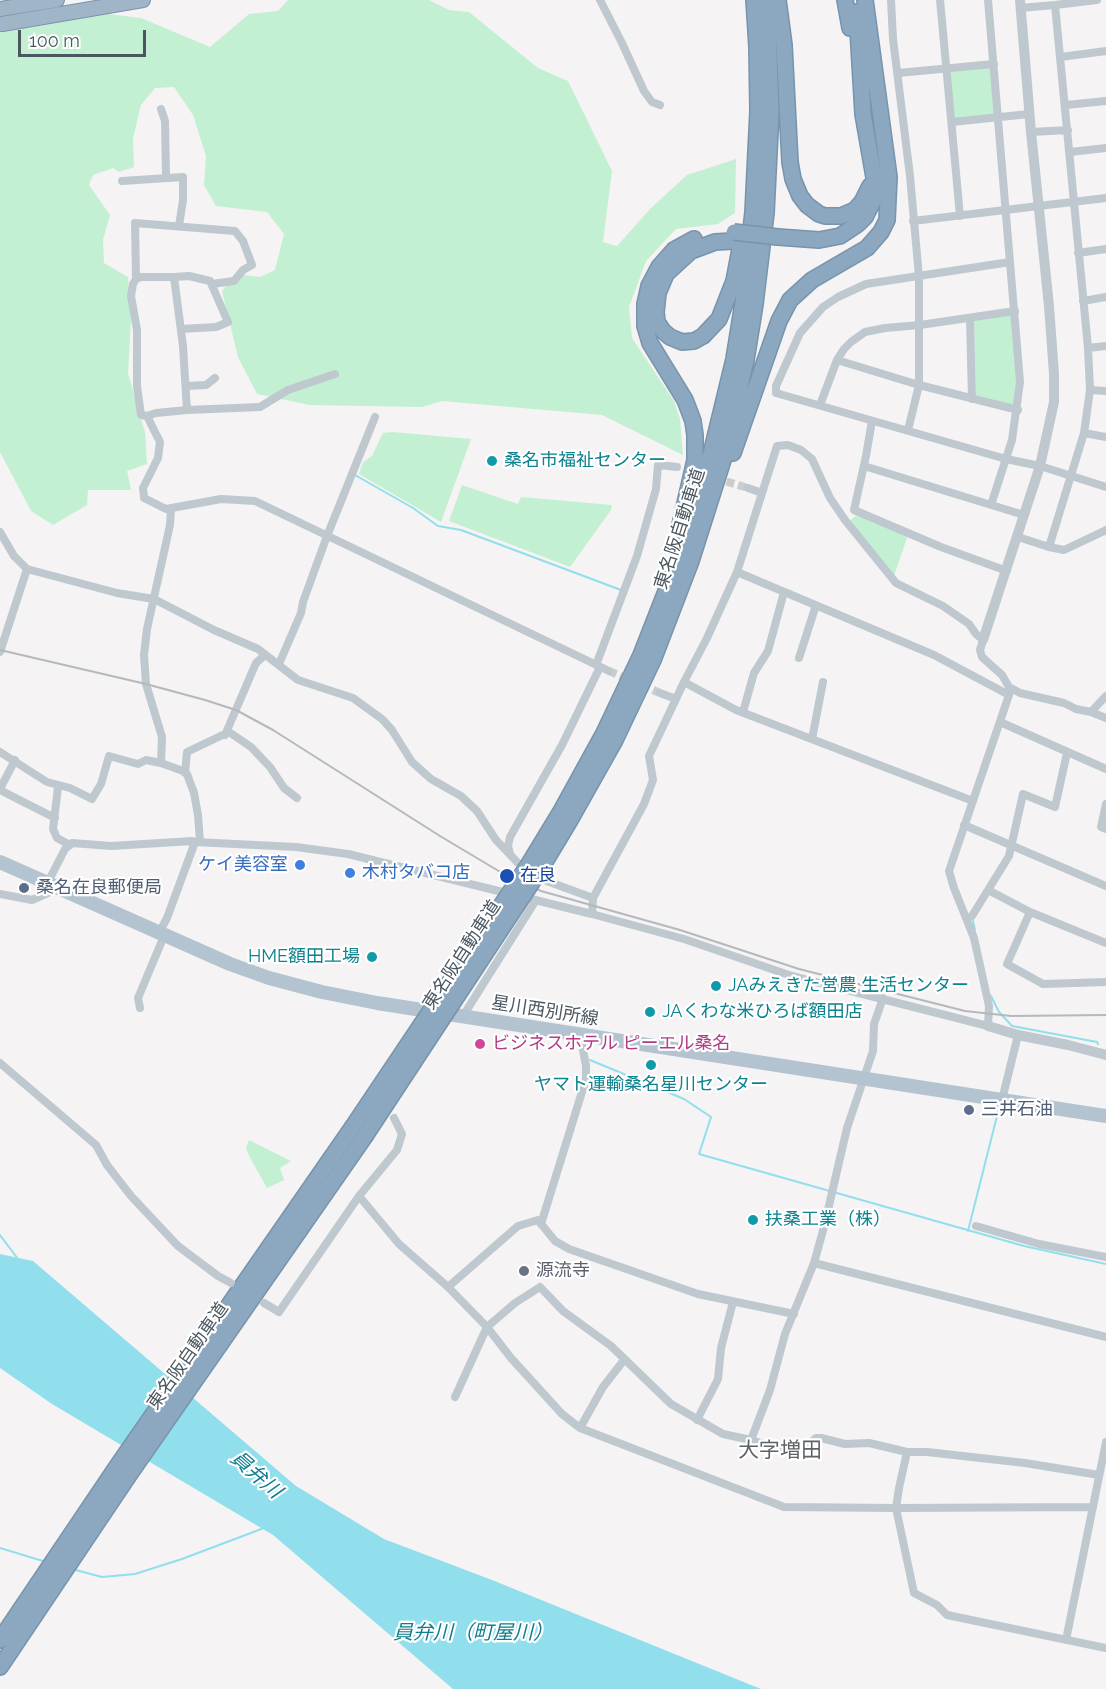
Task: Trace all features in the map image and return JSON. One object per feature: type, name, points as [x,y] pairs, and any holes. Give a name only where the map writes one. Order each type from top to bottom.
[{"type":"highway","points":[[1,19],[57,0]]},
{"type":"highway","points":[[1,19],[143,0]]},
{"type":"highway","points":[[733,237],[691,251],[666,274],[658,293],[656,312],[657,322],[670,337],[682,342],[694,341],[712,329],[724,310],[734,281],[744,223],[754,0]]},
{"type":"highway","name":"東名阪自動車道","points":[[666,611],[711,454],[734,359],[743,303],[756,164],[757,58],[754,0]]},
{"type":"highway","name":"東名阪自動車道","points":[[0,1667],[207,1351],[358,1132],[534,867],[560,813],[604,734],[641,655],[666,611],[708,512],[724,457],[755,304],[766,213],[769,165],[770,57],[767,0]]},
{"type":"highway","points":[[777,0],[784,45],[790,162],[793,179],[800,196],[812,210],[825,216],[841,216],[855,210],[867,196],[871,181],[865,0]]},
{"type":"highway","points":[[666,611],[697,559],[779,321],[790,300],[812,280],[858,254],[875,240],[887,220],[889,177],[845,0]]},
{"type":"highway","points":[[856,0],[869,93]]},
{"type":"highway","points":[[869,93],[873,0]]},
{"type":"highway","points":[[778,242],[830,239],[840,236],[858,224],[865,217],[873,201],[875,183],[872,169]]},
{"type":"highway","points":[[666,611],[674,546],[692,479],[695,435],[693,421],[685,400],[650,343],[645,326],[646,296],[653,276],[674,250],[703,235],[778,242],[816,251],[840,246],[856,238],[870,226],[881,211],[889,177]]},
{"type":"highway","name":"東名阪自動車道","points":[[0,1640],[118,1465],[207,1351]]},
{"type":"main road","name":"星川西別所線","points":[[0,862],[162,935],[269,978],[311,989],[377,1003],[1106,1116]]},
{"type":"street","points":[[600,0],[644,91],[652,102],[660,105]]},
{"type":"street","points":[[891,0],[893,39],[919,277],[919,385],[908,430]]},
{"type":"street","points":[[940,0],[960,216]]},
{"type":"street","points":[[988,0],[1020,382],[1018,410],[1012,440],[991,505]]},
{"type":"street","points":[[988,1026],[989,1006],[974,938],[954,888],[950,871],[1009,691],[1002,675],[982,657],[980,650],[1040,466],[1054,402],[1054,374],[1020,4],[1055,5],[1097,0]]},
{"type":"street","points":[[1049,547],[1084,433],[1089,390],[1088,348],[1055,5]]},
{"type":"street","points":[[1061,57],[1106,51]]},
{"type":"street","points":[[898,73],[994,64]]},
{"type":"street","points":[[1066,105],[1106,101]]},
{"type":"street","points":[[161,109],[165,121],[166,177]]},
{"type":"street","points":[[952,122],[1029,114]]},
{"type":"street","points":[[1031,132],[1068,130]]},
{"type":"street","points":[[1070,152],[1106,148]]},
{"type":"street","points":[[122,181],[183,177],[183,200],[179,226]]},
{"type":"street","points":[[913,221],[1106,198]]},
{"type":"street","points":[[212,284],[234,281],[243,270],[252,265],[243,241],[235,231],[135,223],[136,279],[131,296],[137,330],[137,386],[141,415],[187,410],[260,407],[288,390],[335,374]]},
{"type":"street","points":[[1078,253],[1106,249]]},
{"type":"street","points":[[1010,262],[874,283],[852,290],[823,307],[808,322],[795,341],[776,386],[776,393],[1006,459],[1040,466],[1106,487]]},
{"type":"street","points":[[136,279],[141,277],[206,279],[212,284],[228,322],[216,327],[181,329]]},
{"type":"street","points":[[174,277],[181,329],[187,410]]},
{"type":"street","points":[[1083,301],[1106,297]]},
{"type":"street","points":[[820,405],[837,360],[851,342],[865,332],[1015,311]]},
{"type":"street","points":[[970,318],[972,399]]},
{"type":"street","points":[[1088,348],[1106,346]]},
{"type":"street","points":[[837,360],[919,385],[1018,410]]},
{"type":"street","points":[[186,386],[206,385],[215,378]]},
{"type":"street","points":[[1089,390],[1106,391]]},
{"type":"street","points":[[147,416],[160,442],[158,458],[142,493],[149,502],[171,509],[221,499],[255,501],[609,671]]},
{"type":"street","points":[[279,664],[302,613],[303,602],[327,536],[375,417]]},
{"type":"street","points":[[845,520],[854,510],[872,421]]},
{"type":"street","points":[[1084,433],[1106,437]]},
{"type":"street","points":[[592,914],[593,898],[644,804],[653,780],[649,756],[737,572],[777,446],[789,445],[801,450],[812,459],[831,498],[845,520],[896,583],[943,606],[969,624],[984,640]]},
{"type":"street","points":[[510,854],[508,846],[510,837],[562,745],[598,666],[638,556],[656,489],[658,461],[678,467]]},
{"type":"street","points":[[864,466],[1024,515]]},
{"type":"street","points":[[748,488],[762,493]]},
{"type":"street","points":[[161,763],[162,737],[144,673],[146,638],[170,525],[171,509]]},
{"type":"street","points":[[854,510],[941,547],[1006,571]]},
{"type":"street","points":[[1018,537],[1064,550],[1106,530]]},
{"type":"street","points":[[0,532],[14,556],[27,569],[117,593],[154,599],[214,630],[258,649],[298,680],[353,698],[382,719],[392,730],[412,762],[431,779],[470,803],[496,840],[518,862],[544,880],[593,898]]},
{"type":"street","points":[[0,652],[27,569]]},
{"type":"street","points":[[737,572],[934,655],[1009,691],[1106,718]]},
{"type":"street","points":[[742,712],[754,674],[768,651],[784,592]]},
{"type":"street","points":[[799,658],[816,606]]},
{"type":"street","points":[[225,735],[256,663],[265,655]]},
{"type":"street","points":[[684,682],[742,712],[972,801]]},
{"type":"street","points":[[812,739],[823,682]]},
{"type":"street","points":[[660,693],[676,699]]},
{"type":"street","points":[[1091,712],[1106,696]]},
{"type":"street","points":[[1000,722],[1106,769]]},
{"type":"street","points":[[185,773],[187,752],[229,732],[251,747],[270,767],[284,788],[297,798]]},
{"type":"street","points":[[0,752],[58,787],[70,788],[92,799],[100,784],[109,756],[138,764],[146,760],[161,763],[185,773],[190,781],[197,806],[197,842],[138,998],[140,1008]]},
{"type":"street","points":[[967,918],[972,916],[1009,856],[1023,794],[1055,807],[1067,753]]},
{"type":"street","points":[[15,760],[0,790],[55,818]]},
{"type":"street","points":[[58,787],[53,829],[57,838],[69,845]]},
{"type":"street","points":[[1106,804],[1101,827],[1106,829]]},
{"type":"street","points":[[964,825],[1106,886]]},
{"type":"street","points":[[0,894],[32,900],[50,892],[65,849],[72,843],[111,846],[172,841],[296,847],[348,854],[592,914],[684,939],[792,976],[1018,1035],[1106,1055]]},
{"type":"street","points":[[988,890],[1030,912],[1106,943]]},
{"type":"street","points":[[463,1016],[536,900]]},
{"type":"street","points":[[1030,912],[1007,964],[1043,984],[1106,982]]},
{"type":"street","points":[[750,1440],[770,1390],[785,1334],[814,1263],[847,1128],[873,1051],[874,1024],[883,998]]},
{"type":"street","points":[[541,1224],[586,1079],[580,1034]]},
{"type":"street","points":[[1002,1100],[1018,1035]]},
{"type":"street","points":[[0,1063],[96,1145],[107,1165],[131,1196],[178,1246],[231,1283]]},
{"type":"street","points":[[264,1303],[279,1312],[359,1196],[397,1150],[402,1134],[394,1118]]},
{"type":"street","points":[[359,1196],[399,1244],[447,1287],[487,1328],[562,1414],[580,1428],[784,1507],[1093,1506]]},
{"type":"street","points":[[447,1287],[518,1226],[528,1221],[538,1220],[555,1241],[569,1249],[698,1294],[794,1314]]},
{"type":"street","points":[[975,1226],[1039,1244],[1106,1257]]},
{"type":"street","points":[[814,1263],[1106,1337]]},
{"type":"street","points":[[456,1397],[487,1328],[515,1303],[540,1287],[563,1311],[611,1346],[671,1404],[723,1434],[798,1455],[816,1438],[821,1438],[845,1444],[868,1443],[908,1452],[1025,1463],[1099,1475]]},
{"type":"street","points":[[697,1420],[718,1379],[721,1348],[733,1302]]},
{"type":"street","points":[[580,1428],[603,1387],[624,1360]]},
{"type":"street","points":[[1066,1640],[1106,1442]]},
{"type":"street","points":[[908,1452],[898,1488],[896,1508],[914,1593],[937,1605],[947,1615],[1106,1648]]},
{"type":"green space","points":[[288,0],[429,0],[449,10],[469,12],[538,68],[568,81],[612,171],[603,242],[617,246],[651,208],[687,175],[736,159],[735,213],[718,224],[676,229],[646,261],[629,307],[632,338],[674,401],[680,419],[683,455],[602,415],[442,401],[422,407],[310,405],[257,394],[238,357],[222,291],[235,274],[260,277],[275,270],[284,234],[267,212],[216,206],[204,185],[206,156],[193,115],[174,87],[155,88],[141,105],[133,138],[134,167],[119,172],[113,168],[93,175],[89,185],[110,215],[103,240],[104,263],[128,277],[131,321],[128,373],[145,432],[147,464],[127,471],[131,490],[88,490],[87,505],[53,525],[31,511],[0,452],[0,27],[92,12],[141,18],[210,47],[249,14],[278,11]]},
{"type":"green space","points":[[991,68],[995,116],[954,121],[950,72]]},
{"type":"green space","points":[[1012,315],[1017,382],[1015,406],[976,395],[974,321]]},
{"type":"green space","points":[[383,433],[471,439],[441,522],[359,474],[363,462],[372,456]]},
{"type":"green space","points":[[462,485],[518,504],[521,497],[612,505],[611,510],[570,567],[449,521]]},
{"type":"green space","points":[[857,515],[908,535],[894,576],[849,521]]},
{"type":"green space","points":[[249,1140],[291,1161],[280,1168],[284,1180],[267,1188],[246,1148]]},
{"type":"water","name":"員弁川（町屋川）","points":[[0,1254],[33,1261],[296,1486],[384,1539],[492,1580],[761,1689],[453,1689],[273,1535],[52,1404],[0,1368]]},
{"type":"waterway","points":[[355,475],[413,508],[438,526],[461,530],[621,590]]},
{"type":"waterway","points":[[973,921],[975,930]]},
{"type":"waterway","points":[[991,996],[999,1012],[1012,1026],[1098,1044]]},
{"type":"waterway","points":[[590,1060],[684,1099],[711,1117],[699,1154],[1024,1246],[1106,1264]]},
{"type":"waterway","points":[[968,1231],[999,1108]]},
{"type":"waterway","points":[[0,1235],[18,1259]]},
{"type":"waterway","points":[[72,1569],[102,1577],[135,1574],[264,1528]]},
{"type":"waterway","points":[[0,1548],[46,1562]]},
{"type":"tunnel","points":[[715,478],[748,488]]},
{"type":"tunnel","points":[[609,671],[660,693]]},
{"type":"railway","points":[[0,650],[146,684],[236,710],[273,730],[507,876],[541,891],[680,930],[799,969],[965,1011],[1011,1016],[1106,1015]]},
{"type":"place","name":"桑名市福祉センター","points":[[492,461]]},
{"type":"place","name":"ケイ美容室","points":[[300,865]]},
{"type":"place","name":"木村タバコ店","points":[[350,873]]},
{"type":"place","name":"在良","points":[[507,876]]},
{"type":"place","name":"桑名在良郵便局","points":[[24,888]]},
{"type":"place","name":"HME額田工場","points":[[372,957]]},
{"type":"place","name":"JAみえきた営農 生活センター","points":[[716,986]]},
{"type":"place","name":"JAくわな米ひろば額田店","points":[[650,1012]]},
{"type":"place","name":"ビジネスホテル ピーエル桑名","points":[[480,1044]]},
{"type":"place","name":"ヤマト運輸桑名星川センター","points":[[651,1065]]},
{"type":"place","name":"三井石油","points":[[969,1110]]},
{"type":"place","name":"扶桑工業（株）","points":[[753,1220]]},
{"type":"place","name":"源流寺","points":[[524,1271]]},
{"type":"district","name":"大字増田","points":[[780,1451]]},
{"type":"water label","name":"員弁川","points":[[256,1475]]}]
